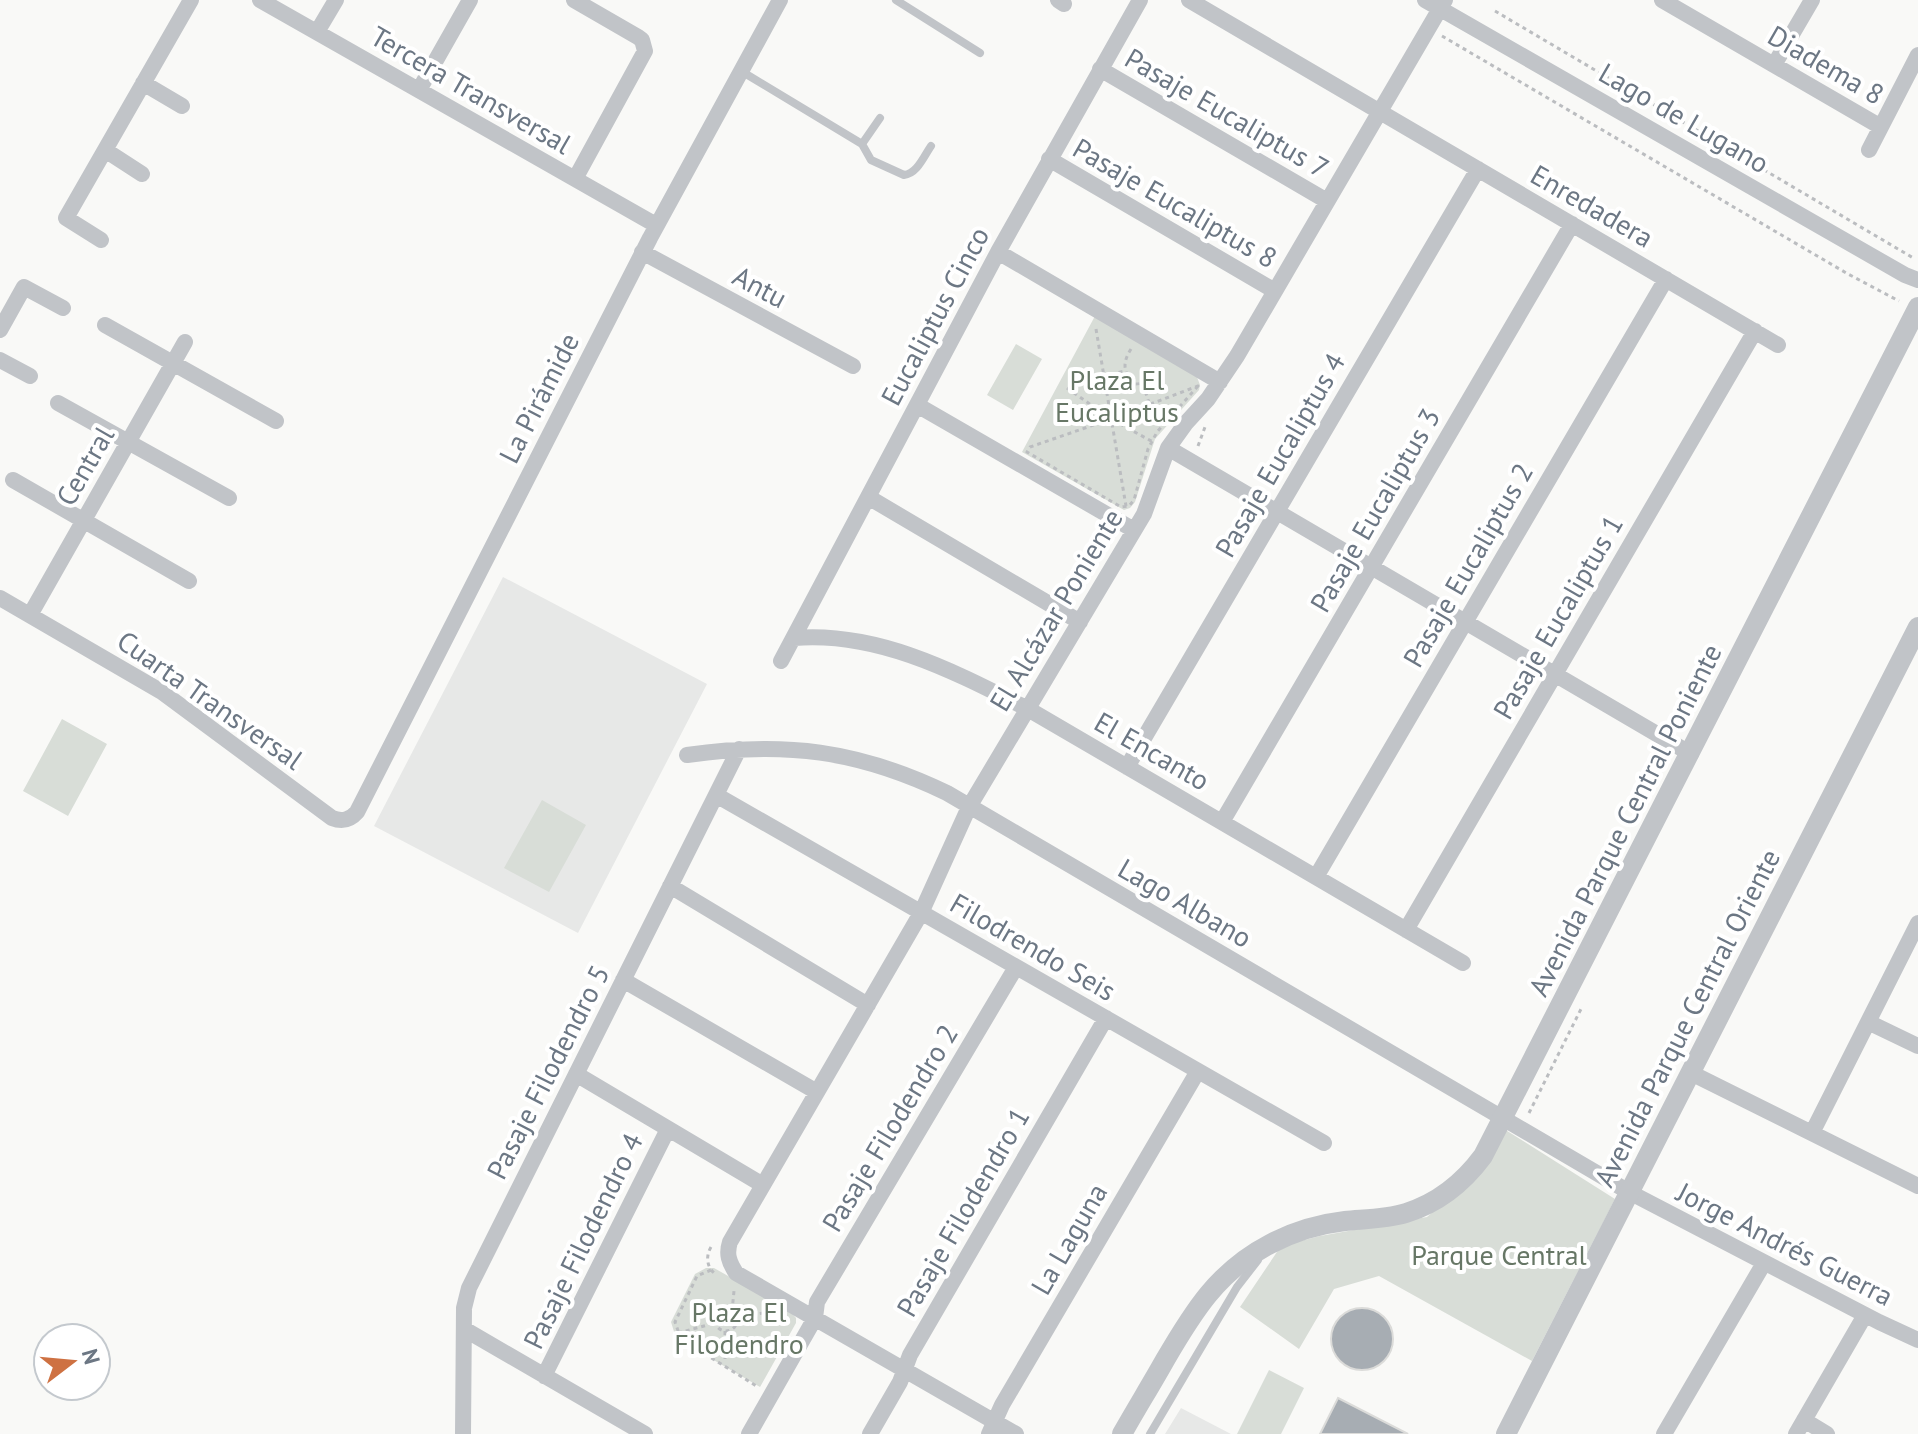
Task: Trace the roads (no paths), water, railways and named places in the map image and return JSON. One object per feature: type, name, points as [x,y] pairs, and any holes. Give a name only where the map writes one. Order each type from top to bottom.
[{"type":"street","points":[[101,240],[66,218],[191,0]]},
{"type":"street","name":"Tercera Transversal","points":[[260,0],[656,225]]},
{"type":"street","points":[[317,32],[336,0]]},
{"type":"street","points":[[419,90],[470,0]]},
{"type":"street","points":[[574,0],[638,37],[645,51],[575,179]]},
{"type":"street","name":"La Pirámide","points":[[347,820],[357,812],[656,225],[780,0]]},
{"type":"street","name":"Eucaliptus Cinco","points":[[781,661],[998,252],[1140,0]]},
{"type":"street","name":"Enredadera","points":[[1189,0],[1778,345]]},
{"type":"street","name":"Diadema 8","points":[[1662,0],[1685,6],[1774,65],[1881,127]]},
{"type":"street","points":[[1774,65],[1812,0]]},
{"type":"street","name":"El Alcázar Poniente","points":[[815,1318],[736,1273],[728,1257],[730,1242],[921,913],[969,807],[1144,514],[1160,445],[1220,382],[1428,28],[1437,3]]},
{"type":"street","name":"Lago de Lugano","points":[[1437,3],[1918,280]]},
{"type":"street","points":[[1869,150],[1918,55]]},
{"type":"street","name":"Pasaje Eucaliptus 7","points":[[1100,69],[1327,201]]},
{"type":"street","points":[[143,83],[182,106]]},
{"type":"street","points":[[105,150],[142,174]]},
{"type":"street","name":"Pasaje Eucaliptus 8","points":[[1049,159],[1275,291]]},
{"type":"street","name":"Pasaje Eucaliptus 4","points":[[1127,767],[1478,169]]},
{"type":"street","name":"Pasaje Eucaliptus 3","points":[[1222,822],[1572,224]]},
{"type":"street","name":"Antu","points":[[642,252],[853,366]]},
{"type":"street","points":[[998,252],[1220,382]]},
{"type":"street","name":"Pasaje Eucaliptus 2","points":[[1316,877],[1666,279]]},
{"type":"street","points":[[0,330],[24,287],[63,308]]},
{"type":"street","name":"Avenida Parque Central Poniente","points":[[1122,1434],[1194,1311],[1206,1295],[1240,1263],[1282,1238],[1318,1226],[1393,1216],[1426,1205],[1450,1191],[1483,1156],[1691,754],[1909,305]]},
{"type":"street","points":[[105,325],[276,421]]},
{"type":"street","name":"Pasaje Eucaliptus 1","points":[[1406,930],[1755,331]]},
{"type":"street","name":"Central","points":[[30,615],[185,342]]},
{"type":"street","points":[[0,360],[30,376]]},
{"type":"street","points":[[58,403],[229,498]]},
{"type":"street","points":[[917,405],[1134,530]]},
{"type":"street","points":[[1160,445],[1691,754]]},
{"type":"street","points":[[13,480],[189,581]]},
{"type":"street","points":[[868,497],[1080,622]]},
{"type":"street","name":"Cuarta Transversal","points":[[0,598],[162,692],[332,818],[347,820]]},
{"type":"street","name":"Avenida Parque Central Oriente","points":[[1506,1434],[1918,627]]},
{"type":"street","name":"El Encanto","points":[[794,638],[846,640],[892,649],[961,675],[1028,709],[1463,963]]},
{"type":"street","name":"Lago Albano","points":[[687,755],[764,748],[813,751],[866,761],[921,781],[1629,1192]]},
{"type":"street","name":"Pasaje Filodendro 5","points":[[463,1434],[464,1308],[469,1288],[739,749]]},
{"type":"street","name":"Filodrendo Seis","points":[[716,795],[1324,1143]]},
{"type":"street","points":[[670,886],[868,1005]]},
{"type":"street","points":[[1812,1133],[1918,923]]},
{"type":"street","name":"Pasaje Filodendro 2","points":[[749,1434],[815,1318],[817,1302],[1016,967]]},
{"type":"street","points":[[623,980],[817,1092]]},
{"type":"street","name":"Pasaje Filodendro 1","points":[[870,1434],[900,1382],[910,1355],[1106,1018]]},
{"type":"street","points":[[1868,1022],[1918,1046]]},
{"type":"street","name":"La Laguna","points":[[992,1428],[1002,1405],[1198,1071]]},
{"type":"street","points":[[1691,1073],[1918,1186]]},
{"type":"street","points":[[576,1074],[763,1185]]},
{"type":"street","name":"Pasaje Filodendro 4","points":[[544,1376],[668,1129]]},
{"type":"street","name":"Jorge Andrés Guerra","points":[[1629,1192],[1918,1340]]},
{"type":"street","points":[[1664,1434],[1764,1263]]},
{"type":"street","points":[[1827,1434],[1800,1427],[1865,1315]]},
{"type":"street","points":[[815,1318],[905,1369],[992,1428],[1016,1434]]},
{"type":"street","points":[[464,1329],[633,1431]]},
{"type":"lane","points":[[896,0],[980,53]]},
{"type":"lane","points":[[741,71],[862,144],[871,160],[904,175],[914,172],[931,146]]},
{"type":"lane","points":[[862,144],[880,118]]},
{"type":"lane","name":"Avenida Parque Central Poniente","points":[[1150,1434],[1237,1287],[1258,1260],[1282,1238]]},
{"type":"park label","name":"Plaza El Eucaliptus","points":[[1117,396]]},
{"type":"park label","name":"Parque Central","points":[[1499,1255]]},
{"type":"park label","name":"Plaza El Filodendro","points":[[739,1328]]}]
